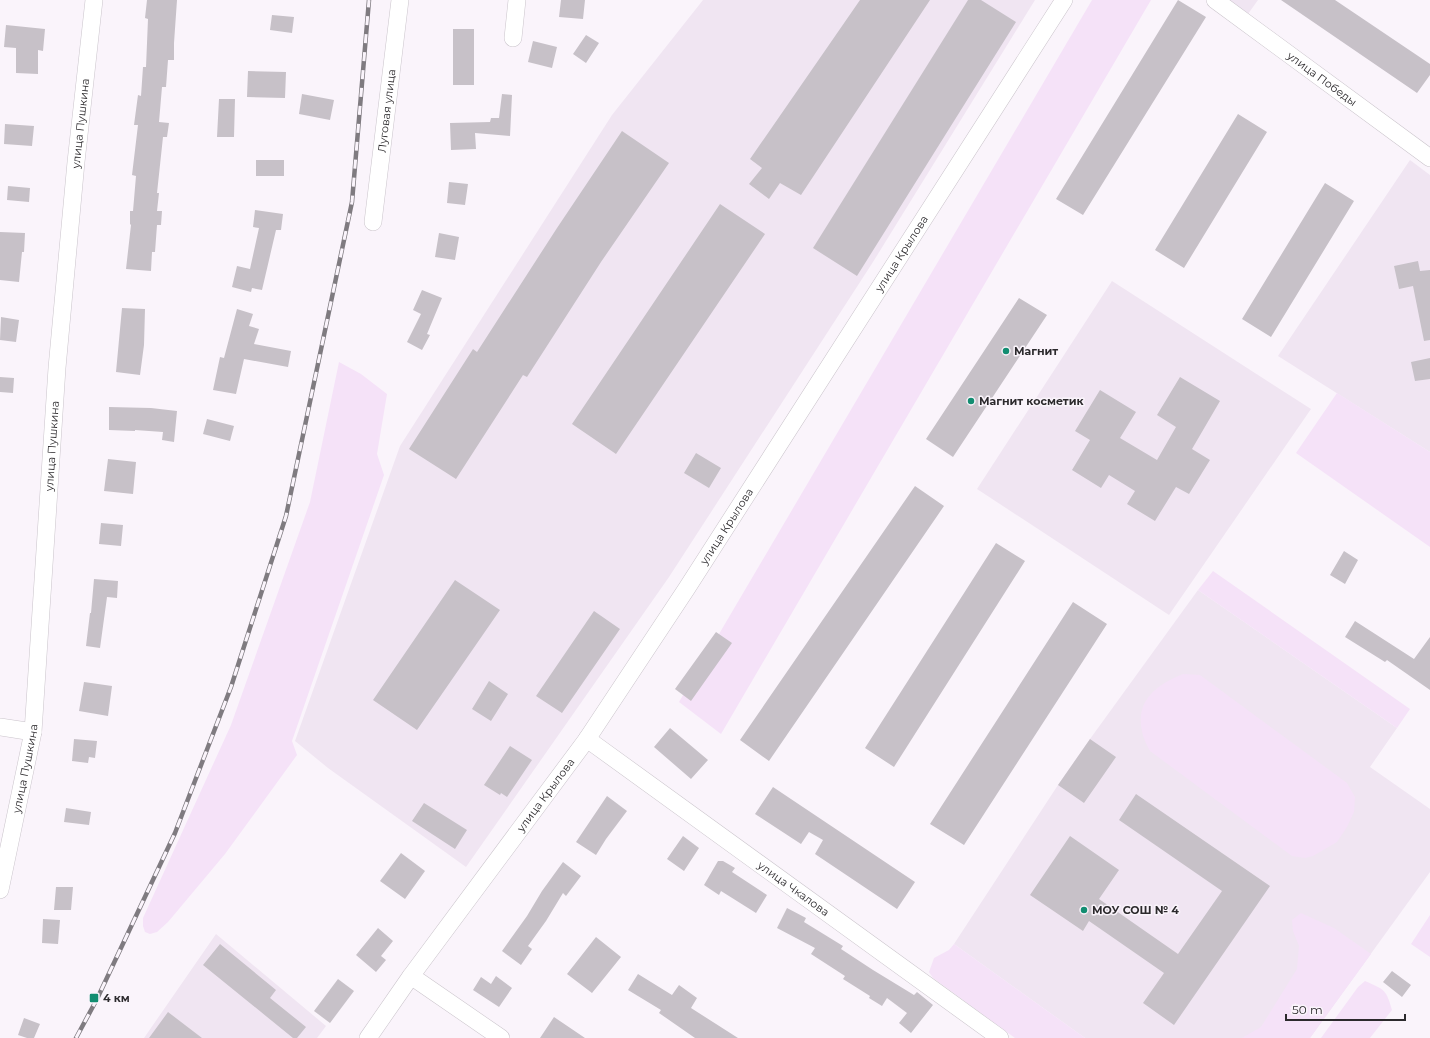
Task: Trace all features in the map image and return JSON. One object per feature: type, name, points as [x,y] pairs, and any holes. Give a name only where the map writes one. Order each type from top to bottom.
[{"type":"street","name":"улица Пушкина","points":[[0,890],[33,732],[57,368],[76,162],[94,0]]},
{"type":"street","name":"Луговая улица","points":[[373,222],[400,0]]},
{"type":"street","points":[[513,38],[517,0]]},
{"type":"street","name":"улица Крылова","points":[[368,1038],[410,976],[587,739],[687,588],[1064,0]]},
{"type":"street","name":"улица Победы","points":[[1215,0],[1430,158]]},
{"type":"street","points":[[0,726],[33,732]]},
{"type":"street","name":"улица Чкалова","points":[[587,739],[1000,1038]]},
{"type":"street","points":[[410,976],[501,1038]]},
{"type":"shaded area","points":[[703,0],[1035,0],[873,262],[669,577],[466,867],[328,768],[295,741],[400,446],[612,115]]},
{"type":"shaded area","points":[[1092,0],[1151,0],[721,734],[679,702]]},
{"type":"shaded area","points":[[1228,0],[1258,0],[1248,14]]},
{"type":"shaded area","points":[[1410,160],[1430,175],[1430,452],[1278,356]]},
{"type":"shaded area","points":[[1112,281],[1311,409],[1169,615],[977,489]]},
{"type":"shaded area","points":[[339,362],[361,374],[387,394],[377,454],[384,475],[292,741],[297,755],[225,854],[168,922],[157,932],[150,934],[145,932],[143,918],[231,725],[310,502]]},
{"type":"shaded area","points":[[1337,393],[1430,452],[1430,547],[1296,453]]},
{"type":"shaded area","points":[[1213,571],[1410,709],[1397,728],[1198,590]]},
{"type":"shaded area","points":[[1198,590],[1397,728],[1370,767],[1430,809],[1430,872],[1310,1038],[1085,1038],[954,944],[1058,785]]},
{"type":"shaded area","points":[[1183,674],[1200,675],[1347,783],[1355,797],[1354,812],[1347,827],[1337,842],[1313,856],[1305,858],[1292,856],[1150,751],[1142,731],[1142,710],[1145,702],[1157,688]]},
{"type":"shaded area","points":[[1301,913],[1334,928],[1371,954],[1310,1038],[1242,1038],[1261,1027],[1297,969],[1299,946],[1293,931],[1292,920]]},
{"type":"shaded area","points":[[1430,915],[1430,957],[1411,944]]},
{"type":"shaded area","points":[[216,934],[326,1026],[317,1038],[144,1038]]},
{"type":"shaded area","points":[[954,944],[1085,1038],[1015,1038],[933,978],[929,972],[934,958],[949,950]]},
{"type":"shaded area","points":[[1365,981],[1384,991],[1392,1010],[1370,1038],[1321,1038],[1358,987]]},
{"type":"building","points":[[147,0],[177,0],[174,60],[168,60],[166,87],[162,87],[159,122],[169,123],[167,137],[163,137],[157,193],[159,193],[157,211],[162,211],[161,225],[157,225],[155,252],[152,252],[151,271],[126,269],[131,225],[130,211],[133,211],[136,176],[132,175],[138,125],[134,125],[138,95],[141,96],[143,67],[146,67],[148,19],[145,18]]},
{"type":"building","points":[[561,0],[585,0],[583,19],[559,17]]},
{"type":"building","points":[[860,0],[930,0],[801,195],[780,183],[769,199],[749,184],[762,168],[750,159]]},
{"type":"building","points":[[968,0],[981,0],[1016,22],[857,276],[813,248]]},
{"type":"building","points":[[1178,0],[1206,17],[1083,215],[1056,199]]},
{"type":"building","points":[[1281,0],[1335,0],[1430,64],[1430,75],[1417,93]]},
{"type":"building","points":[[272,15],[294,17],[292,33],[270,30]]},
{"type":"building","points":[[6,25],[45,29],[43,51],[38,50],[38,74],[16,73],[16,48],[4,47]]},
{"type":"building","points":[[453,29],[474,29],[474,85],[453,85]]},
{"type":"building","points":[[586,35],[599,43],[586,63],[573,54]]},
{"type":"building","points":[[533,41],[557,47],[552,68],[528,62]]},
{"type":"building","points":[[248,71],[286,72],[285,98],[247,97]]},
{"type":"building","points":[[302,94],[334,100],[330,120],[299,114]]},
{"type":"building","points":[[502,94],[512,95],[510,136],[475,133],[476,149],[451,150],[450,123],[490,122],[491,118],[499,118]]},
{"type":"building","points":[[219,99],[235,99],[234,137],[217,137]]},
{"type":"building","points":[[1238,114],[1267,132],[1184,268],[1155,250]]},
{"type":"building","points":[[5,124],[34,126],[32,146],[4,144]]},
{"type":"building","points":[[622,131],[669,163],[601,262],[527,377],[523,375],[456,479],[409,449],[473,349],[477,352]]},
{"type":"building","points":[[256,160],[284,160],[284,176],[256,176]]},
{"type":"building","points":[[449,182],[468,184],[465,205],[447,203]]},
{"type":"building","points":[[1325,183],[1354,201],[1271,337],[1242,319]]},
{"type":"building","points":[[8,186],[30,188],[29,202],[7,200]]},
{"type":"building","points":[[720,204],[765,234],[616,454],[572,424]]},
{"type":"building","points":[[255,210],[283,214],[281,230],[276,230],[262,290],[252,288],[251,292],[232,287],[237,266],[250,269],[259,228],[253,227]]},
{"type":"building","points":[[0,232],[25,233],[24,252],[22,252],[19,282],[0,280]]},
{"type":"building","points":[[439,233],[459,237],[455,260],[435,257]]},
{"type":"building","points":[[1418,261],[1420,271],[1430,270],[1430,340],[1424,341],[1413,286],[1399,289],[1394,266]]},
{"type":"building","points":[[422,290],[442,298],[427,334],[430,335],[422,350],[407,342],[421,314],[413,310]]},
{"type":"building","points":[[1019,298],[1047,315],[953,457],[926,439]]},
{"type":"building","points":[[122,308],[145,309],[144,345],[140,375],[116,372]]},
{"type":"building","points":[[237,309],[253,314],[249,326],[259,329],[254,344],[291,351],[288,367],[244,359],[236,394],[213,390],[220,357],[224,358]]},
{"type":"building","points":[[1,317],[19,320],[16,342],[0,340]]},
{"type":"building","points":[[1430,358],[1430,379],[1415,381],[1411,362]]},
{"type":"building","points":[[0,377],[14,378],[13,393],[0,392]]},
{"type":"building","points":[[1180,377],[1220,401],[1192,449],[1210,460],[1189,494],[1176,487],[1155,521],[1127,504],[1135,491],[1109,475],[1101,488],[1072,470],[1090,440],[1075,431],[1100,390],[1136,412],[1120,438],[1157,460],[1176,427],[1157,415]]},
{"type":"building","points":[[109,407],[151,408],[177,411],[174,442],[162,440],[163,432],[109,430]]},
{"type":"building","points":[[207,419],[234,426],[230,441],[203,434]]},
{"type":"building","points":[[696,453],[721,468],[709,488],[684,473]]},
{"type":"building","points":[[108,459],[136,462],[133,494],[104,491]]},
{"type":"building","points":[[915,486],[944,506],[769,761],[740,740]]},
{"type":"building","points":[[101,523],[123,525],[121,546],[99,544]]},
{"type":"building","points":[[996,543],[1025,561],[894,767],[865,748]]},
{"type":"building","points":[[1344,551],[1358,560],[1345,584],[1330,575]]},
{"type":"building","points":[[94,579],[118,581],[117,598],[107,597],[100,648],[86,646]]},
{"type":"building","points":[[455,580],[500,610],[417,730],[373,700]]},
{"type":"building","points":[[1073,602],[1107,624],[964,845],[930,824]]},
{"type":"building","points":[[594,611],[620,629],[562,713],[536,696]]},
{"type":"building","points":[[1355,621],[1414,659],[1430,637],[1430,690],[1387,660],[1385,662],[1345,637]]},
{"type":"building","points":[[716,632],[732,643],[691,701],[675,689]]},
{"type":"building","points":[[489,681],[508,694],[491,721],[472,709]]},
{"type":"building","points":[[84,682],[112,686],[108,716],[79,711]]},
{"type":"building","points":[[670,728],[708,760],[691,779],[654,747]]},
{"type":"building","points":[[74,739],[97,741],[95,758],[89,757],[88,763],[72,761]]},
{"type":"building","points":[[1090,739],[1116,757],[1084,803],[1058,785]]},
{"type":"building","points":[[510,746],[532,760],[507,797],[501,793],[500,795],[484,785]]},
{"type":"building","points":[[773,787],[915,882],[897,909],[815,854],[823,840],[809,832],[801,844],[755,814]]},
{"type":"building","name":"МОУ СОШ № 4","points":[[1136,794],[1270,886],[1174,1025],[1143,1003],[1164,973],[1089,921],[1083,931],[1030,895],[1070,836],[1119,870],[1099,899],[1178,954],[1222,891],[1119,820]]},
{"type":"building","points":[[607,796],[627,811],[596,855],[576,842]]},
{"type":"building","points":[[424,803],[467,830],[455,849],[412,821]]},
{"type":"building","points":[[66,808],[91,812],[89,825],[64,822]]},
{"type":"building","points":[[683,836],[699,848],[684,871],[667,859]]},
{"type":"building","points":[[401,853],[425,871],[405,899],[380,881]]},
{"type":"building","points":[[718,861],[723,861],[735,868],[732,872],[767,895],[756,913],[721,891],[719,895],[704,885]]},
{"type":"building","points":[[563,862],[581,876],[566,896],[563,893],[546,921],[528,946],[532,949],[521,965],[502,951]]},
{"type":"building","points":[[56,887],[73,887],[71,910],[54,910]]},
{"type":"building","points":[[787,908],[806,918],[804,922],[843,946],[841,949],[914,995],[917,992],[933,1005],[911,1033],[899,1023],[907,1013],[887,998],[882,1006],[869,998],[870,996],[843,979],[845,976],[811,954],[815,948],[777,928]]},
{"type":"building","points":[[43,919],[60,920],[58,944],[42,943]]},
{"type":"building","points":[[378,928],[393,941],[381,956],[386,960],[376,972],[356,955]]},
{"type":"building","points":[[596,937],[621,957],[592,993],[567,974]]},
{"type":"building","points":[[220,944],[276,990],[270,998],[306,1027],[297,1038],[293,1038],[203,965]]},
{"type":"building","points":[[1392,971],[1411,985],[1402,997],[1383,982]]},
{"type":"building","points":[[638,974],[672,995],[679,985],[697,998],[691,1008],[738,1038],[695,1038],[659,1013],[661,1010],[628,990]]},
{"type":"building","points":[[496,976],[512,988],[499,1007],[473,990],[481,977],[491,984]]},
{"type":"building","points":[[338,979],[354,991],[330,1023],[314,1011]]},
{"type":"building","points":[[168,1012],[202,1038],[149,1038]]},
{"type":"building","points":[[554,1017],[585,1038],[540,1038]]},
{"type":"building","points":[[24,1018],[40,1024],[34,1038],[27,1038],[18,1035]]},
{"type":"railway","points":[[76,1038],[97,999],[175,833],[231,687],[286,516],[352,202],[369,0]]},
{"type":"place","name":"Магнит","points":[[1006,351]]},
{"type":"place","name":"Магнит косметик","points":[[971,401]]},
{"type":"place","name":"МОУ СОШ № 4","points":[[1084,910]]},
{"type":"place","name":"4 км","points":[[94,998]]}]
